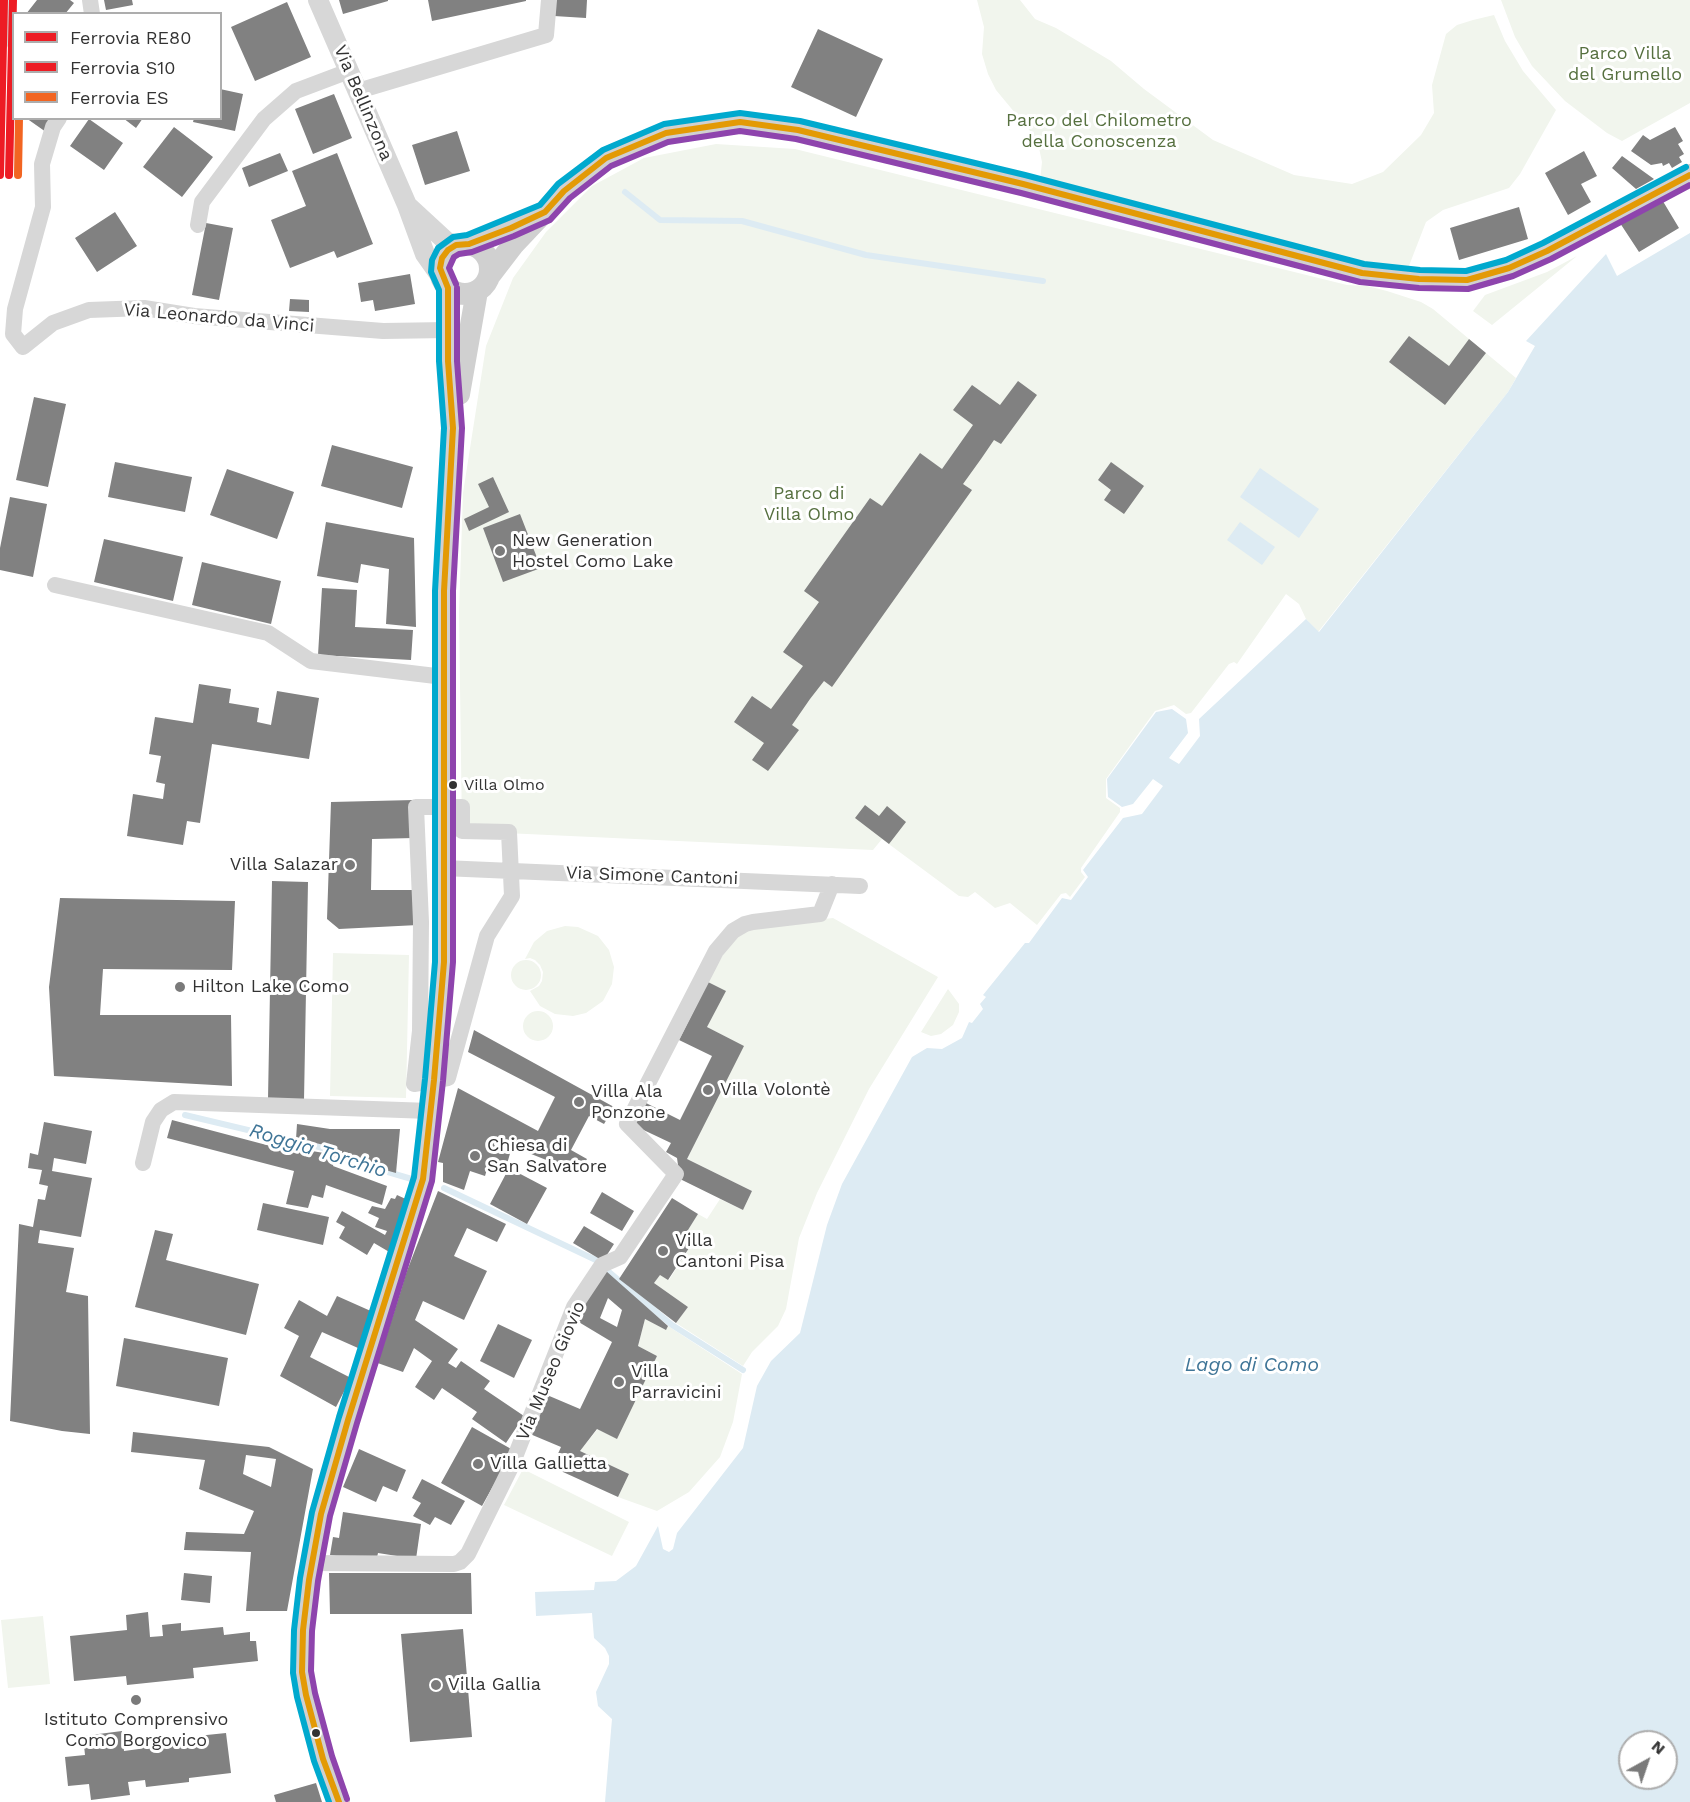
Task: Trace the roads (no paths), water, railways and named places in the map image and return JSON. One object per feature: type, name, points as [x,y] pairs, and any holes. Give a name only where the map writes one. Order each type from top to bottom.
[{"type":"main road","points":[[446,284],[462,294],[483,283],[513,245],[564,191],[606,158],[666,133],[740,122],[798,130],[1023,184],[1362,273],[1419,279],[1467,280],[1509,268],[1547,251],[1690,175]]},
{"type":"main road","points":[[339,1802],[312,1723],[302,1672],[303,1630],[321,1514],[423,1179],[444,962],[446,548],[453,428],[446,284],[440,272],[442,258],[448,250],[511,228],[545,212]]},
{"type":"main road","points":[[453,428],[483,283],[490,265],[487,256],[477,246],[462,244]]},
{"type":"street","points":[[0,44],[4,34],[7,0]]},
{"type":"street","name":"Via Bellinzona","points":[[318,0],[407,205],[425,254],[446,284]]},
{"type":"street","points":[[358,91],[546,35],[549,0]]},
{"type":"street","points":[[198,225],[202,202],[264,119],[296,91],[349,71]]},
{"type":"street","name":"Via Leonardo da Vinci","points":[[58,120],[53,127],[42,164],[43,207],[15,309],[13,334],[23,347],[52,323],[89,310],[144,308],[194,316],[383,331],[448,330]]},
{"type":"street","name":"Via Bellinzona","points":[[407,205],[447,242],[462,244]]},
{"type":"street","points":[[55,585],[268,633],[311,661],[444,677]]},
{"type":"street","points":[[416,807],[462,807],[462,831],[509,832],[510,871],[512,896],[487,936],[448,1078],[414,1083],[420,1020],[421,922],[416,807]]},
{"type":"street","name":"Via Simone Cantoni","points":[[443,868],[860,885]]},
{"type":"street","name":"Via Museo Giovio","points":[[312,1563],[454,1564],[465,1559],[512,1467],[574,1307],[602,1265],[620,1257],[676,1174],[627,1124],[716,951],[733,931],[745,924],[820,914],[832,884]]},
{"type":"street","points":[[143,1163],[153,1122],[161,1110],[174,1102],[430,1111]]},
{"type":"water","name":"Lago di Como","points":[[1690,233],[1690,1802],[605,1802],[612,1719],[598,1706],[596,1692],[609,1664],[609,1656],[605,1648],[594,1638],[592,1613],[536,1616],[535,1592],[594,1590],[595,1582],[616,1581],[636,1566],[658,1526],[663,1549],[669,1552],[673,1549],[677,1533],[743,1448],[757,1386],[771,1361],[800,1333],[827,1225],[842,1184],[912,1057],[927,1048],[942,1049],[962,1038],[969,1022],[972,1023],[983,1009],[980,1004],[986,997],[983,995],[1025,943],[1029,943],[1062,898],[1071,900],[1088,877],[1083,870],[1123,818],[1142,814],[1163,786],[1153,779],[1133,804],[1122,807],[1108,797],[1107,779],[1156,712],[1172,709],[1186,719],[1188,733],[1169,758],[1179,764],[1200,736],[1199,719],[1306,619],[1319,632],[1508,392],[1535,346],[1526,341],[1606,254],[1617,276]]},
{"type":"water","points":[[1260,468],[1319,509],[1299,538],[1240,497]]},
{"type":"water","points":[[1240,522],[1275,547],[1262,565],[1227,540]]},
{"type":"waterway","points":[[625,192],[660,220],[742,221],[866,255],[1043,281]]},
{"type":"waterway","name":"Roggia Torchio","points":[[185,1115],[319,1147],[337,1154],[337,1157],[415,1180]]},
{"type":"waterway","name":"Roggia Torchio","points":[[444,1188],[600,1262]]},
{"type":"waterway","name":"Roggia Torchio","points":[[609,1272],[672,1325],[743,1370]]},
{"type":"rail line","name":"RE80","points":[[0,175],[4,0]]},
{"type":"rail line","name":"S10","points":[[13,0],[13,12]]},
{"type":"rail line","name":"S10","points":[[9,175],[12,44]]},
{"type":"rail line","name":"ES","points":[[18,175],[19,120]]},
{"type":"place","name":"New Generation Hostel Como Lake","points":[[500,551]]},
{"type":"place","name":"Villa Olmo","points":[[453,785]]},
{"type":"place","name":"Villa Salazar","points":[[350,865]]},
{"type":"place","name":"Hilton Lake Como","points":[[180,987]]},
{"type":"place","name":"Villa Volontè","points":[[708,1090]]},
{"type":"place","name":"Villa Ala Ponzone","points":[[579,1102]]},
{"type":"place","name":"Chiesa di San Salvatore","points":[[475,1156]]},
{"type":"place","name":"Villa Cantoni Pisa","points":[[663,1251]]},
{"type":"place","name":"Villa Parravicini","points":[[619,1382]]},
{"type":"place","name":"Villa Gallietta","points":[[478,1464]]},
{"type":"place","name":"Villa Gallia","points":[[436,1685]]},
{"type":"place","name":"Istituto Comprensivo Como Borgovico","points":[[136,1700]]},
{"type":"park label","name":"Parco Villa del Grumello","points":[[1625,64]]},
{"type":"park label","name":"Parco del Chilometro della Conoscenza","points":[[1099,131]]},
{"type":"park label","name":"Parco di Villa Olmo","points":[[809,504]]}]
